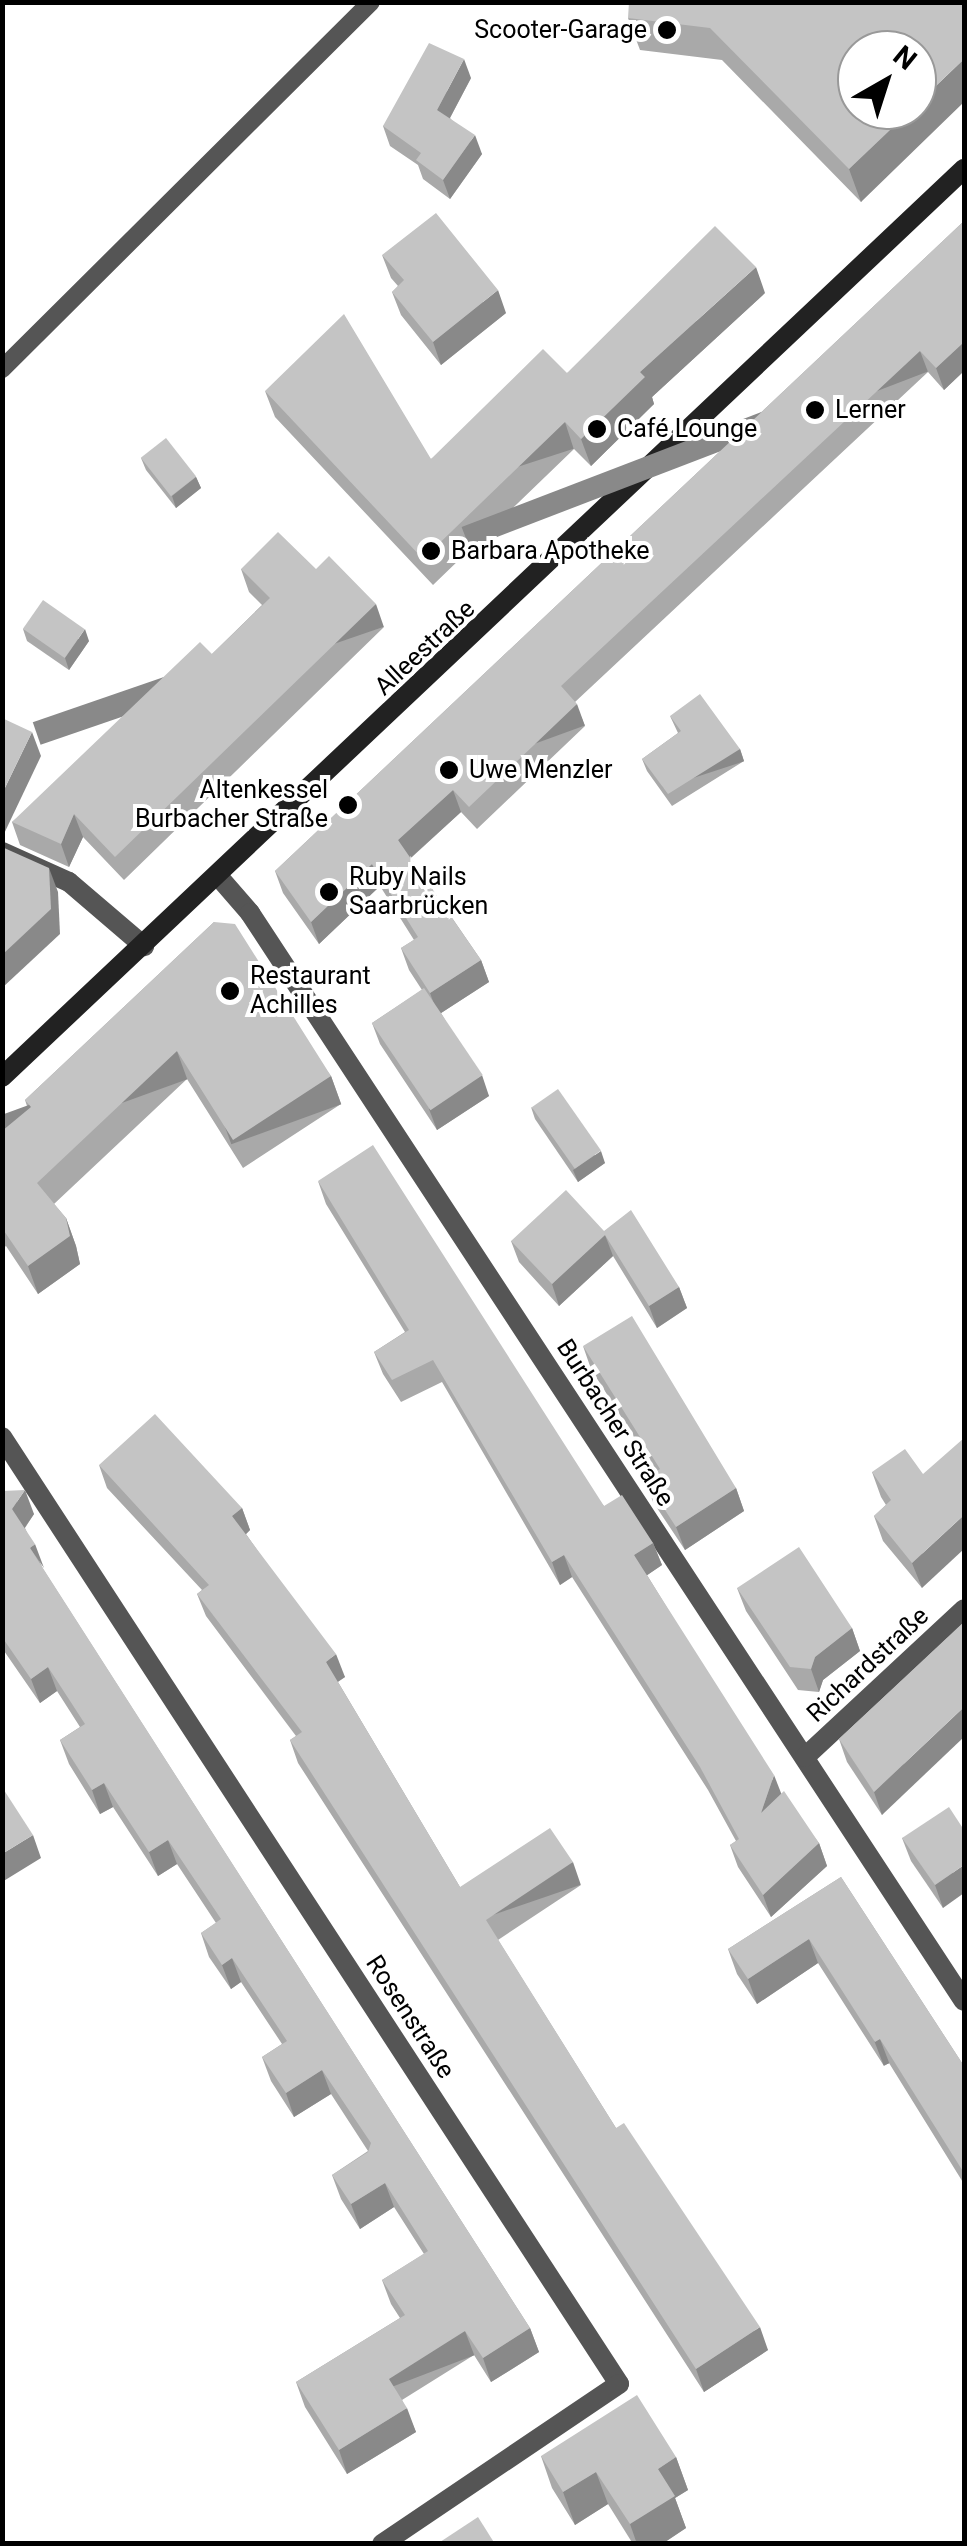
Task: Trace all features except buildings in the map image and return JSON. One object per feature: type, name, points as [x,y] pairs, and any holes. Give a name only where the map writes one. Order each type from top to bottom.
[{"type":"street","name":"Alleestraße","points":[[2,1076],[964,169]]},
{"type":"street","points":[[2,852],[69,882],[144,946]]},
{"type":"street","name":"Burbacher Straße","points":[[218,876],[250,913],[964,2001]]},
{"type":"street","name":"Rosenstraße","points":[[2,1437],[618,2384],[382,2544]]},
{"type":"street","name":"Richardstraße","points":[[805,1757],[964,1610]]},
{"type":"lane","points":[[2,369],[372,2]]},
{"type":"place","name":"Scooter-Garage","points":[[667,30]]},
{"type":"place","name":"Lerner","points":[[815,410]]},
{"type":"place","name":"Café Lounge","points":[[597,429]]},
{"type":"place","name":"Barbara Apotheke","points":[[431,551]]},
{"type":"place","name":"Uwe Menzler","points":[[449,770]]},
{"type":"place","name":"Altenkessel Burbacher Straße","points":[[348,805]]},
{"type":"place","name":"Ruby Nails Saarbrücken","points":[[329,892]]},
{"type":"place","name":"Restaurant Achilles","points":[[230,991]]}]
